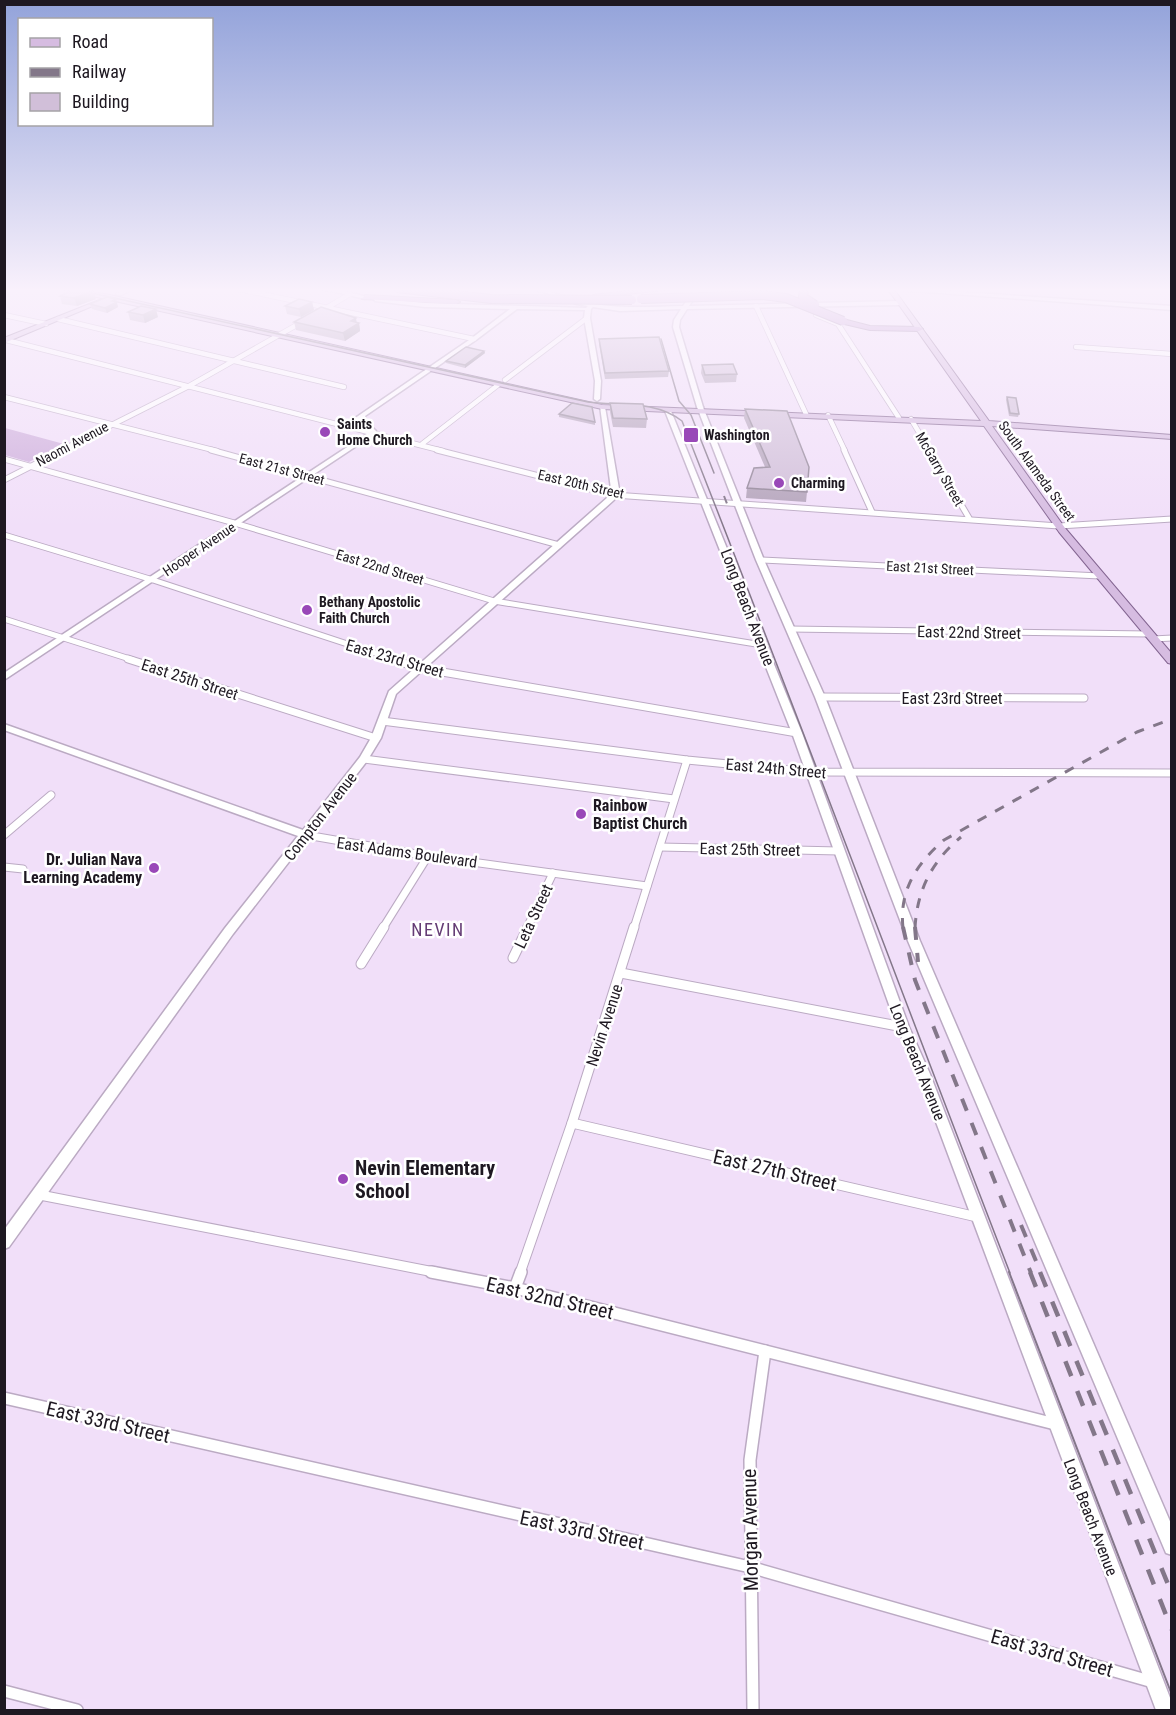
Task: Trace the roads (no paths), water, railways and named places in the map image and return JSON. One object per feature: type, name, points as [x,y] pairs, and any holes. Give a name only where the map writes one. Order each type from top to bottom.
[{"type":"main road","points":[[438,368],[602,407],[669,413],[701,410],[898,418],[1172,437]]},
{"type":"main road","name":"South Alameda Street","points":[[946,368],[1059,526],[1172,661]]},
{"type":"main road","points":[[501,382],[597,399],[686,406],[701,410]]},
{"type":"main road","points":[[669,413],[672,407],[686,406]]},
{"type":"street","name":"East 20th Street","points":[[117,368],[348,425],[614,495],[1059,526],[1172,519]]},
{"type":"street","name":"Naomi Avenue","points":[[4,480],[221,368]]},
{"type":"street","points":[[264,368],[344,387]]},
{"type":"street","points":[[348,425],[431,368]]},
{"type":"street","points":[[422,444],[520,368]]},
{"type":"street","points":[[596,368],[597,399]]},
{"type":"street","name":"Long Beach Avenue","points":[[688,368],[701,410],[737,503],[820,698],[914,940],[1172,1547]]},
{"type":"street","points":[[785,368],[806,414]]},
{"type":"street","name":"McGarry Street","points":[[866,368],[898,418]]},
{"type":"street","name":"East 21st Street","points":[[4,397],[309,476],[559,545]]},
{"type":"street","points":[[602,407],[614,495]]},
{"type":"street","name":"Long Beach Avenue","points":[[669,413],[706,501],[812,772],[903,1027],[924,1074],[1165,1710]]},
{"type":"street","points":[[362,415],[362,421],[374,432]]},
{"type":"street","points":[[828,415],[872,512]]},
{"type":"street","name":"McGarry Street","points":[[911,419],[969,518]]},
{"type":"street","name":"Hooper Avenue","points":[[4,677],[374,432]]},
{"type":"street","name":"East 22nd Street","points":[[4,459],[238,524],[494,602],[762,645]]},
{"type":"street","name":"Compton Avenue","points":[[4,1242],[229,932],[364,759],[376,738],[392,693],[614,495]]},
{"type":"street","name":"East 23rd Street","points":[[4,535],[153,580],[419,668],[796,733]]},
{"type":"street","name":"East 21st Street","points":[[760,560],[1100,576]]},
{"type":"street","name":"East 25th Street","points":[[4,619],[376,738]]},
{"type":"street","name":"East 22nd Street","points":[[790,629],[1172,638]]},
{"type":"street","name":"East 23rd Street","points":[[820,698],[1084,698]]},
{"type":"street","name":"East 24th Street","points":[[382,721],[687,760],[812,772],[1172,773]]},
{"type":"street","name":"East Adams Boulevard","points":[[4,727],[306,835],[428,856],[647,886]]},
{"type":"street","points":[[364,759],[674,799]]},
{"type":"street","name":"Nevin Avenue","points":[[515,1288],[573,1123],[687,760]]},
{"type":"street","points":[[4,835],[51,795]]},
{"type":"street","name":"East 25th Street","points":[[660,847],[839,851]]},
{"type":"street","points":[[361,964],[428,856]]},
{"type":"street","points":[[4,867],[23,869]]},
{"type":"street","name":"Leta Street","points":[[513,958],[553,873]]},
{"type":"street","points":[[621,973],[903,1027]]},
{"type":"street","name":"East 27th Street","points":[[573,1123],[977,1217]]},
{"type":"street","name":"East 32nd Street","points":[[39,1195],[515,1288],[1055,1424]]},
{"type":"street","name":"Morgan Avenue","points":[[753,1710],[750,1460],[765,1351]]},
{"type":"street","name":"East 33rd Street","points":[[4,1398],[750,1567],[1154,1682]]},
{"type":"street","points":[[4,1691],[77,1710]]},
{"type":"tram line","points":[[433,368],[588,402],[649,407],[672,414],[682,421],[1010,1273]]},
{"type":"tram line","points":[[669,368],[679,401],[691,415],[714,473]]},
{"type":"tram line","points":[[1009,1272],[1172,1695]]},
{"type":"railway","points":[[724,496],[729,509]]},
{"type":"railway","points":[[903,928],[904,902],[912,879],[925,859],[944,840],[1137,732],[1172,719]]},
{"type":"railway","points":[[915,927],[919,901],[928,877],[942,856],[961,837]]},
{"type":"railway","points":[[903,927],[915,980],[1031,1273]]},
{"type":"railway","points":[[915,927],[918,962]]},
{"type":"railway","points":[[1021,1225],[1041,1273]]},
{"type":"railway","points":[[1030,1272],[1172,1630]]},
{"type":"railway","points":[[1040,1272],[1172,1594]]},
{"type":"place","name":"Saints Home Church","points":[[325,432]]},
{"type":"place","name":"Washington","points":[[691,435]]},
{"type":"place","name":"Charming","points":[[779,483]]},
{"type":"place","name":"Bethany Apostolic Faith Church","points":[[307,610]]},
{"type":"place","name":"Rainbow Baptist Church","points":[[581,814]]},
{"type":"place","name":"Dr. Julian Nava Learning Academy","points":[[154,868]]},
{"type":"place","name":"Nevin Elementary School","points":[[343,1179]]},
{"type":"district","name":"NEVIN","points":[[438,930]]}]
